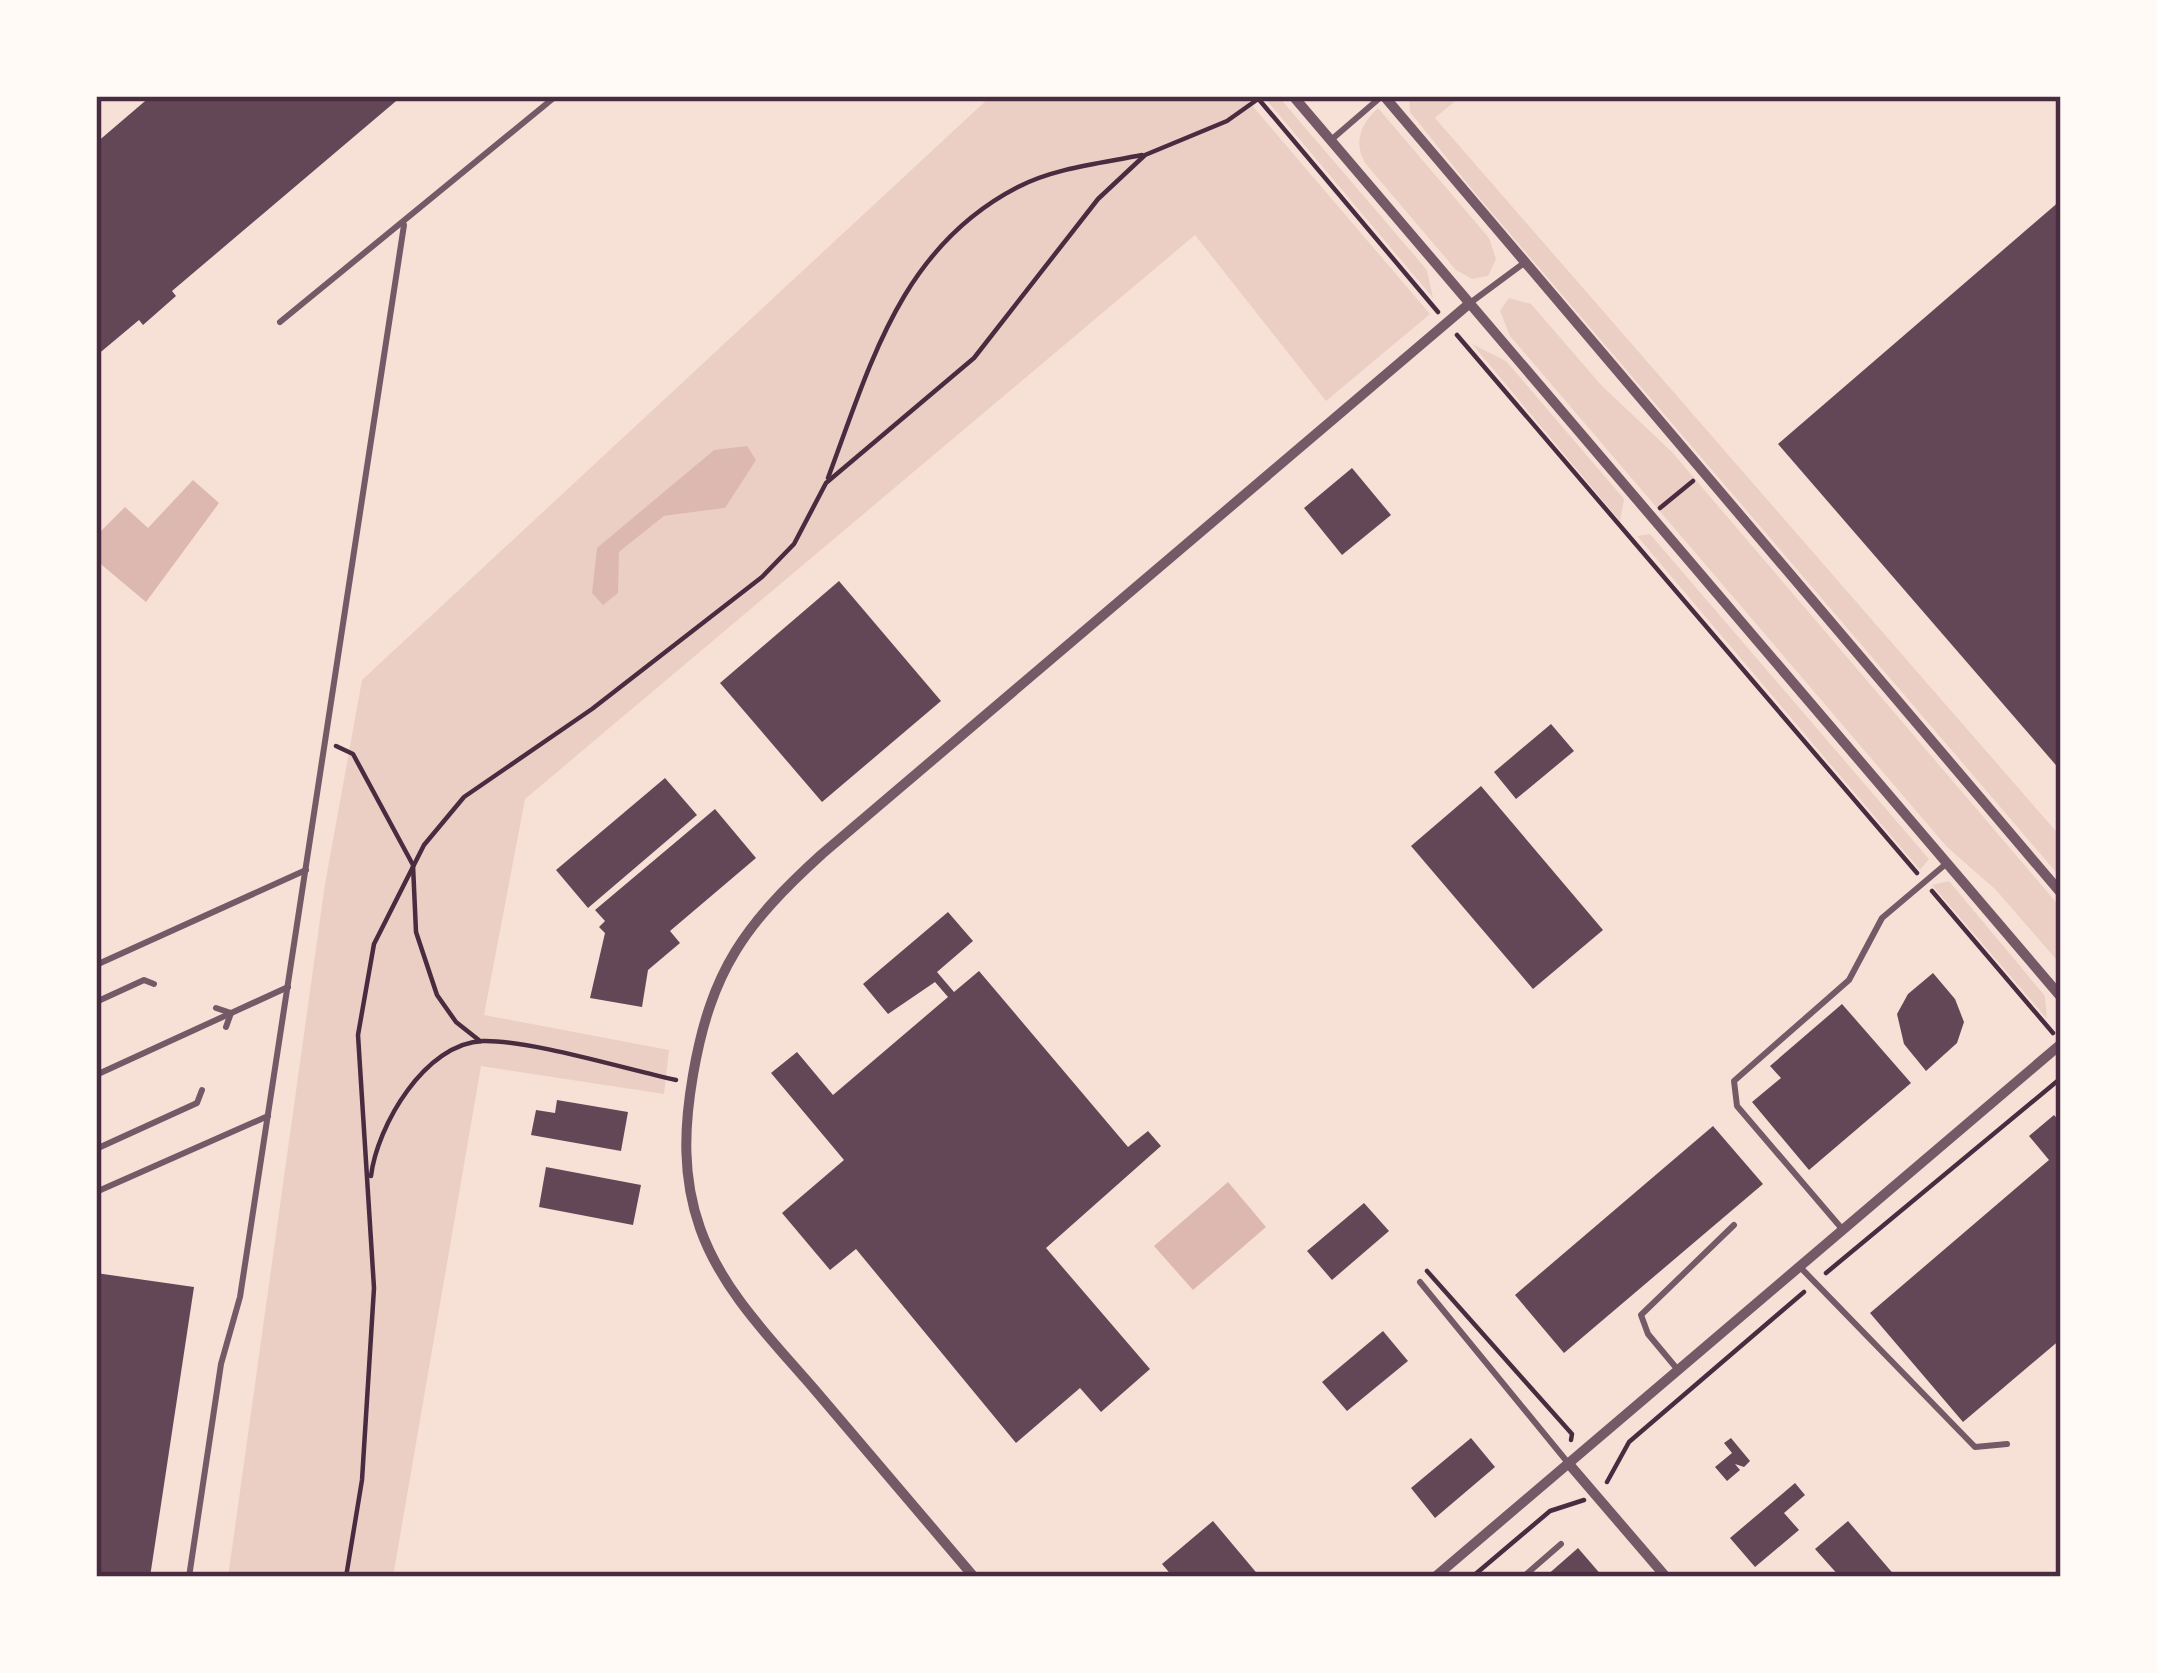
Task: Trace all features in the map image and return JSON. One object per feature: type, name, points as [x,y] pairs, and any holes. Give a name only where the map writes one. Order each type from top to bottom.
[{"type":"street","points":[[1293,96],[2061,997]]},
{"type":"street","points":[[1383,96],[2061,893]]},
{"type":"street","points":[[974,1577],[720,1272],[700,1228],[686,1174],[692,1084],[722,970],[747,927],[776,896],[1471,304]]},
{"type":"street","points":[[1435,1577],[2061,1044]]},
{"type":"street","points":[[1569,1463],[1666,1577]]},
{"type":"lane","points":[[280,322],[556,96]]},
{"type":"lane","points":[[1330,140],[1383,96]]},
{"type":"lane","points":[[188,1577],[221,1364],[240,1297],[404,225]]},
{"type":"lane","points":[[1471,304],[1524,262]]},
{"type":"lane","points":[[1843,1230],[1737,1106],[1731,1089],[1734,1081],[1849,980],[1882,918],[1947,863]]},
{"type":"lane","points":[[96,965],[306,870]]},
{"type":"lane","points":[[96,1002],[145,980],[154,984]]},
{"type":"lane","points":[[96,1075],[287,987]]},
{"type":"lane","points":[[216,1008],[231,1013]]},
{"type":"lane","points":[[226,1028],[231,1013]]},
{"type":"lane","points":[[96,1149],[197,1103],[202,1090]]},
{"type":"lane","points":[[96,1192],[268,1116]]},
{"type":"lane","points":[[1678,1370],[1648,1334],[1641,1315],[1650,1300],[1734,1225]]},
{"type":"lane","points":[[1800,1267],[1976,1447],[2007,1444]]},
{"type":"lane","points":[[1420,1282],[1569,1463]]},
{"type":"lane","points":[[1522,1577],[1561,1544]]},
{"type":"path","points":[[346,1577],[372,1372],[370,1188],[358,1035],[374,944],[413,865],[464,797],[592,710],[762,578],[794,544],[826,483],[881,332],[930,256],[969,217],[1022,185],[1145,155],[1227,122],[1257,97],[2061,1044]]},
{"type":"path","points":[[826,483],[974,358],[1098,199],[1145,155]]},
{"type":"path","points":[[1651,515],[1702,474]]},
{"type":"path","points":[[325,742],[352,754],[413,865],[416,932],[436,995],[456,1022],[480,1041],[692,1084]]},
{"type":"path","points":[[370,1188],[374,1152],[395,1103],[444,1054],[480,1041]]},
{"type":"path","points":[[1472,1577],[1550,1511],[1595,1494],[1629,1442],[2061,1078]]},
{"type":"path","points":[[1420,1282],[1430,1268],[1572,1434],[1569,1463]]},
{"type":"shaded area","points":[[991,96],[1244,96],[1430,314],[1326,401],[1195,235],[525,799],[484,1015],[669,1050],[664,1094],[481,1066],[393,1577],[228,1577],[325,884],[362,680]],"holes":[[[714,450],[725,508],[664,516],[619,552],[598,548]]]},
{"type":"shaded area","points":[[1263,96],[1278,96],[1427,270],[1433,298]]},
{"type":"shaded area","points":[[1409,96],[1461,96],[1435,118],[2061,837],[2061,878],[1475,193],[1410,112]]},
{"type":"shaded area","points":[[1378,108],[1489,238],[1496,259],[1488,276],[1472,279],[1456,270],[1365,163],[1361,133]]},
{"type":"shaded area","points":[[1509,298],[1531,304],[1602,386],[1672,452],[2061,908],[2061,965],[1996,890],[1947,847],[1510,336],[1500,311]]},
{"type":"shaded area","points":[[1472,344],[1506,361],[1624,499],[1620,521]]},
{"type":"shaded area","points":[[747,446],[756,460],[725,508],[664,516],[619,552],[618,593],[603,605],[592,593],[597,548],[714,450]]},
{"type":"shaded area","points":[[193,480],[219,503],[146,602],[96,560],[96,536],[125,507],[148,528]]},
{"type":"shaded area","points":[[1650,534],[1929,859],[1920,870],[1637,536]]},
{"type":"shaded area","points":[[1949,881],[2045,996],[2047,1019],[1932,885]]},
{"type":"shaded area","points":[[1228,1182],[1266,1227],[1193,1290],[1154,1246]]},
{"type":"building","points":[[151,96],[402,96],[172,291],[176,296],[143,325],[139,320],[96,356],[96,143]]},
{"type":"building","points":[[2061,200],[2061,771],[1778,444]]},
{"type":"building","points":[[1352,468],[1391,515],[1342,555],[1304,508]]},
{"type":"building","points":[[839,581],[941,701],[822,802],[720,683]]},
{"type":"building","points":[[1551,724],[1574,751],[1516,799],[1494,772]]},
{"type":"building","points":[[665,778],[697,815],[588,908],[556,870]]},
{"type":"building","points":[[1481,786],[1603,930],[1533,989],[1411,846]]},
{"type":"building","points":[[715,809],[756,858],[670,931],[680,943],[648,970],[642,1007],[590,998],[605,933],[599,927],[605,921],[595,910]]},
{"type":"building","points":[[948,912],[973,941],[937,972],[954,992],[979,971],[1128,1147],[1148,1131],[1161,1146],[1046,1248],[1150,1369],[1101,1412],[1080,1388],[1016,1443],[856,1249],[830,1270],[782,1213],[844,1160],[771,1073],[797,1052],[833,1095],[948,997],[935,982],[888,1014],[863,984]]},
{"type":"building","points":[[1933,973],[1955,999],[1964,1022],[1957,1043],[1926,1071],[1904,1044],[1897,1014],[1908,994]]},
{"type":"building","points":[[1842,1004],[1911,1083],[1809,1170],[1752,1102],[1781,1078],[1770,1066]]},
{"type":"building","points":[[557,1100],[628,1112],[621,1151],[531,1135],[536,1110],[555,1113]]},
{"type":"building","points":[[2054,1115],[2061,1123],[2061,1339],[1963,1422],[1870,1313],[2049,1160],[2029,1136]]},
{"type":"building","points":[[1713,1126],[1763,1184],[1564,1353],[1515,1295]]},
{"type":"building","points":[[546,1167],[641,1185],[633,1225],[539,1207]]},
{"type":"building","points":[[1364,1203],[1389,1231],[1332,1280],[1307,1251]]},
{"type":"building","points":[[96,1273],[194,1287],[150,1577],[96,1577]]},
{"type":"building","points":[[1383,1331],[1408,1361],[1347,1411],[1322,1382]]},
{"type":"building","points":[[1471,1438],[1495,1467],[1435,1518],[1411,1488]]},
{"type":"building","points":[[1731,1438],[1750,1461],[1744,1467],[1735,1464],[1740,1470],[1727,1481],[1715,1467],[1732,1453],[1724,1443]]},
{"type":"building","points":[[1795,1483],[1805,1495],[1784,1513],[1799,1530],[1755,1567],[1730,1538]]},
{"type":"building","points":[[1213,1521],[1260,1577],[1173,1577],[1162,1564]]},
{"type":"building","points":[[1848,1521],[1896,1577],[1840,1577],[1815,1549]]},
{"type":"building","points":[[1578,1548],[1603,1577],[1545,1577]]}]
